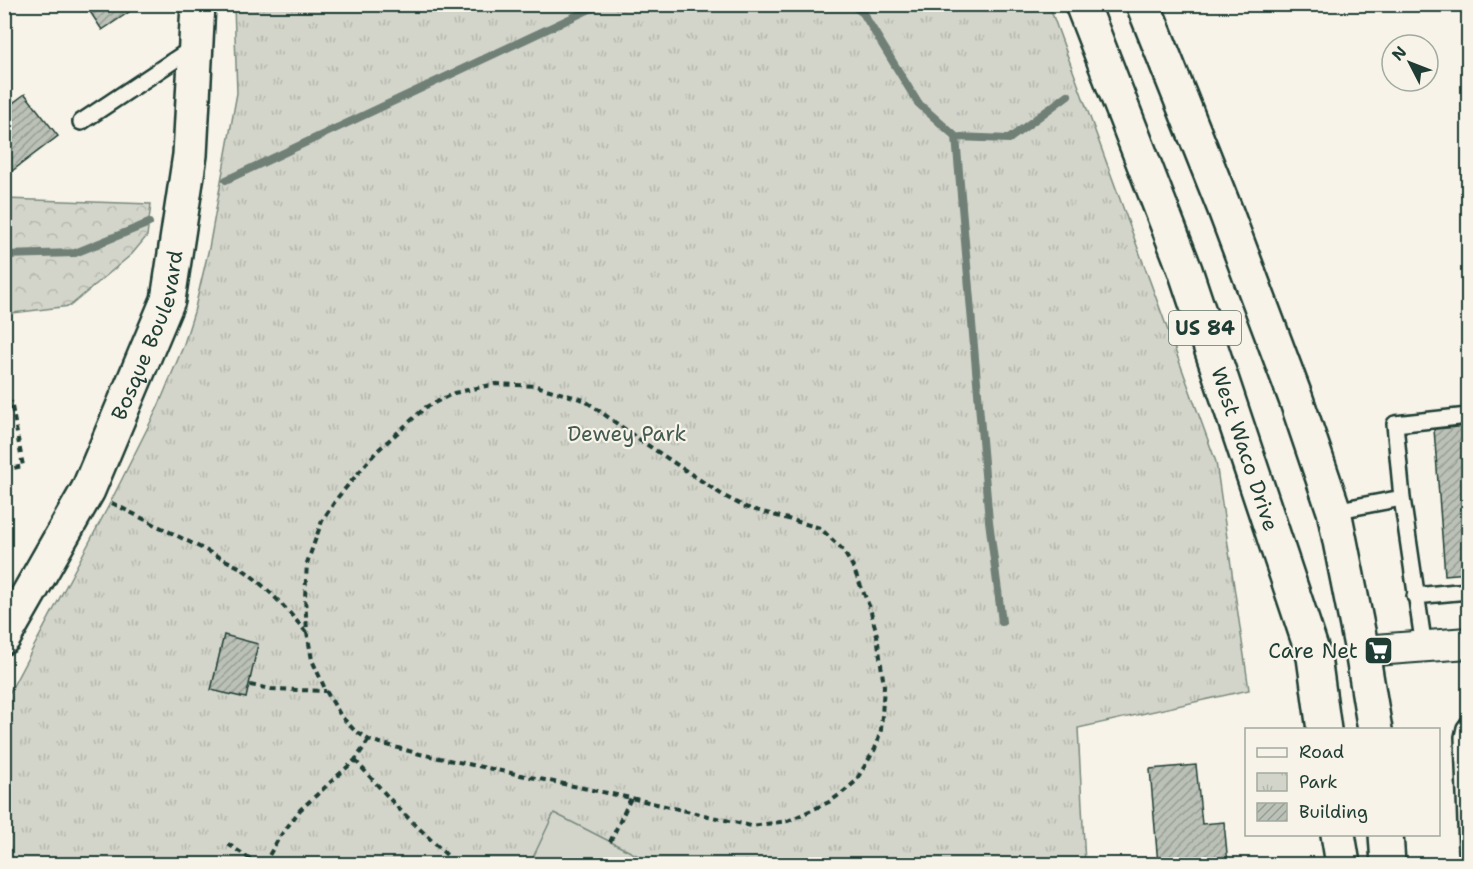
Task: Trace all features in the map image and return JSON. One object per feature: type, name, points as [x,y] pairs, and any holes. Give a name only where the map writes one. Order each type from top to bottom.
[{"type":"main road","name":"Bosque Boulevard","points":[[8,622],[88,490],[168,300],[190,155],[198,4]]},
{"type":"main road","name":"West Waco Drive","points":[[1082,4],[1181,259],[1200,315],[1314,657],[1324,728]]},
{"type":"main road","name":"US 84","points":[[1143,4],[1232,228],[1296,399],[1334,511],[1375,728]]},
{"type":"main road","points":[[1338,836],[1342,864]]},
{"type":"main road","points":[[1386,836],[1388,864]]},
{"type":"street","points":[[1362,651],[1468,644]]},
{"type":"lane","points":[[81,122],[194,47]]},
{"type":"lane","points":[[1424,647],[1402,498],[1395,424],[1468,416]]},
{"type":"lane","points":[[1334,511],[1402,498]]},
{"type":"lane","points":[[1415,596],[1468,591]]},
{"type":"lane","points":[[1467,852],[1463,737],[1468,724]]},
{"type":"path","points":[[495,384],[536,386],[584,400],[724,496],[745,507],[819,528],[830,536],[852,565],[877,635],[882,661],[881,730],[875,749],[855,782],[830,802],[788,821],[751,826],[631,798],[420,754],[369,740],[341,716],[326,691],[312,660],[307,632],[305,597],[307,563],[322,521],[338,497],[377,451],[426,406],[439,399],[454,393],[495,384]]},
{"type":"path","points":[[4,470],[23,466],[11,401]]},
{"type":"path","points":[[88,490],[241,568],[278,600],[307,632]]},
{"type":"path","points":[[250,685],[271,689],[326,691]]},
{"type":"path","points":[[264,864],[300,810],[355,760],[369,740]]},
{"type":"path","points":[[355,760],[398,808],[456,864]]},
{"type":"path","points":[[610,842],[631,798]]},
{"type":"path","points":[[228,844],[258,864]]},
{"type":"green space","name":"Dewey Park","points":[[234,5],[1049,5],[1216,462],[1249,690],[1078,728],[1085,864],[5,864],[5,701],[108,507],[158,407],[183,347],[209,248],[237,93]]},
{"type":"green space","points":[[5,199],[151,204],[147,236],[132,254],[70,306],[5,314]]},
{"type":"green space","points":[[554,813],[654,864],[530,864]]},
{"type":"building","points":[[85,4],[141,4],[102,30]]},
{"type":"building","points":[[25,94],[58,136],[4,177],[4,113],[8,110],[6,108]]},
{"type":"building","points":[[1468,426],[1468,573],[1445,575],[1434,429]]},
{"type":"building","points":[[224,635],[258,644],[246,698],[211,690]]},
{"type":"building","points":[[1196,765],[1202,824],[1224,822],[1228,864],[1158,864],[1150,769]]},
{"type":"waterway","points":[[226,180],[601,4]]},
{"type":"waterway","points":[[851,4],[863,13],[918,103],[956,137],[1009,139],[1068,95]]},
{"type":"waterway","points":[[956,137],[989,521],[1002,622]]},
{"type":"waterway","points":[[4,255],[75,253],[149,223]]},
{"type":"place","name":"Care Net","points":[[1379,651]]}]
